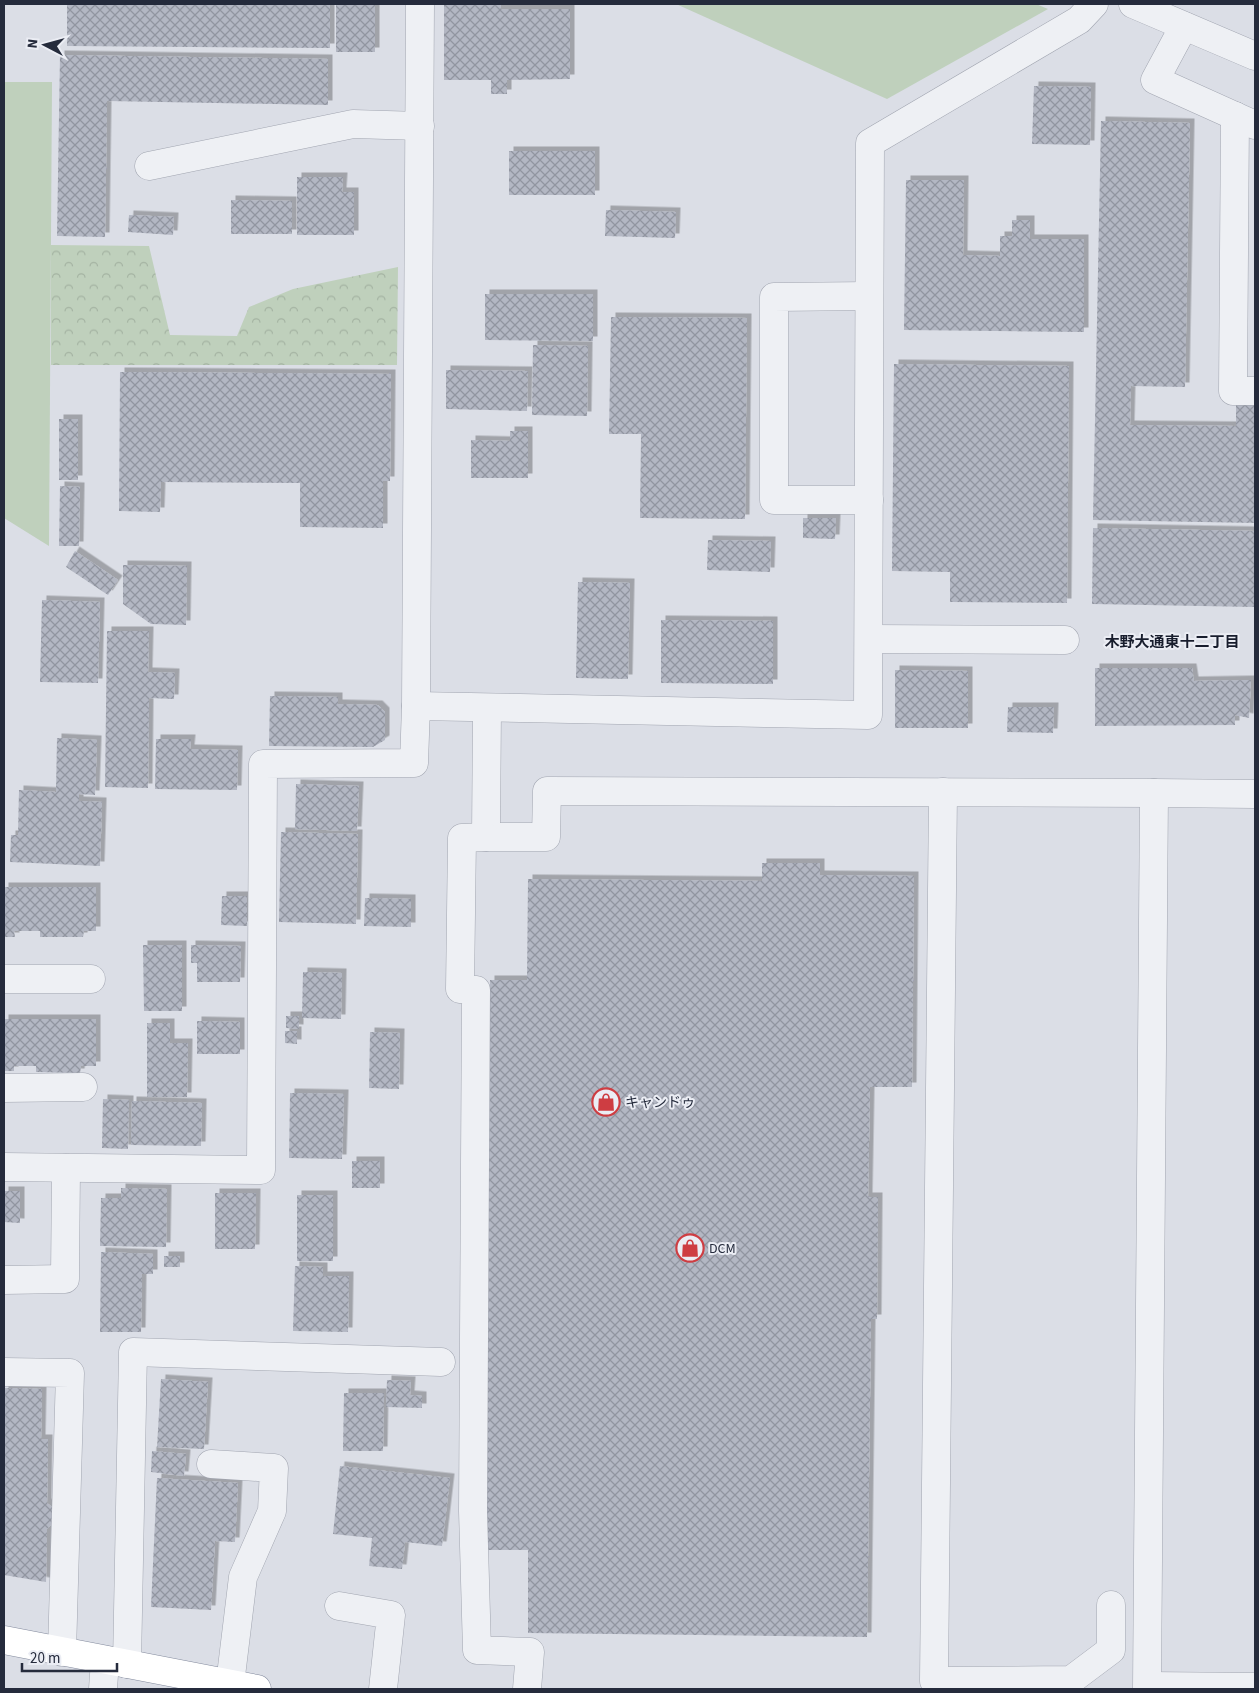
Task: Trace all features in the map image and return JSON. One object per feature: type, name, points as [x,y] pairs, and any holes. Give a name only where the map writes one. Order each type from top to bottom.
[{"type":"highway","points":[[4,1640],[258,1689]]},
{"type":"street","points":[[4,1167],[261,1170],[263,764],[414,762],[416,706],[420,4]]},
{"type":"street","points":[[416,706],[868,715],[870,143],[1079,20],[1094,4]]},
{"type":"street","points":[[1132,4],[1255,56]]},
{"type":"street","points":[[1184,26],[1155,80],[1245,121],[1245,238],[1233,391],[1255,391]]},
{"type":"street","points":[[148,166],[353,124],[420,126]]},
{"type":"street","points":[[869,296],[774,296],[774,500],[869,500]]},
{"type":"street","points":[[869,639],[1065,640]]},
{"type":"street","points":[[486,837],[487,708]]},
{"type":"street","points":[[527,1689],[530,1652],[477,1650],[473,1511],[476,990],[460,989],[462,838],[546,837],[547,791],[1255,794]]},
{"type":"street","points":[[943,792],[934,1681],[1071,1680],[1111,1650],[1111,1605]]},
{"type":"street","points":[[1154,793],[1147,1688],[1255,1687]]},
{"type":"street","points":[[4,979],[91,979]]},
{"type":"street","points":[[4,1088],[83,1087]]},
{"type":"street","points":[[4,1280],[65,1279],[66,1168]]},
{"type":"street","points":[[103,1689],[116,1662],[133,1352],[441,1362]]},
{"type":"street","points":[[4,1372],[70,1373],[62,1652]]},
{"type":"street","points":[[211,1464],[274,1468],[272,1511],[243,1577],[230,1684]]},
{"type":"street","points":[[339,1606],[391,1615],[383,1689]]},
{"type":"green space","points":[[676,4],[1036,4],[1048,9],[887,99]]},
{"type":"green space","points":[[4,82],[52,82],[49,546],[4,518]]},
{"type":"green space","points":[[51,245],[149,246],[170,335],[237,336],[249,307],[293,289],[398,267],[397,365],[51,365]]},
{"type":"building","points":[[67,4],[330,4],[330,48],[67,46]]},
{"type":"building","points":[[336,4],[375,4],[375,52],[336,52]]},
{"type":"building","points":[[444,4],[501,4],[501,9],[570,9],[570,79],[507,80],[507,94],[491,94],[491,80],[444,80]]},
{"type":"building","points":[[60,55],[328,59],[328,105],[107,101],[105,237],[57,236]]},
{"type":"building","points":[[1034,86],[1091,87],[1090,145],[1032,144]]},
{"type":"building","points":[[1101,121],[1190,123],[1185,387],[1131,386],[1130,425],[1236,426],[1236,402],[1255,403],[1255,523],[1093,520]]},
{"type":"building","points":[[509,151],[595,151],[595,195],[509,195]]},
{"type":"building","points":[[297,177],[343,177],[342,192],[354,192],[354,235],[297,235]]},
{"type":"building","points":[[906,180],[964,180],[963,255],[1000,256],[1000,236],[1012,236],[1012,220],[1030,220],[1030,239],[1084,239],[1084,332],[904,330]]},
{"type":"building","points":[[231,200],[292,201],[292,234],[231,234]]},
{"type":"building","points":[[606,210],[676,212],[675,238],[605,236]]},
{"type":"building","points":[[129,215],[174,217],[173,235],[128,232]]},
{"type":"building","points":[[485,294],[593,294],[593,341],[485,340]]},
{"type":"building","points":[[611,317],[747,318],[745,519],[640,518],[641,434],[609,434]]},
{"type":"building","points":[[533,345],[588,346],[587,416],[532,415]]},
{"type":"building","points":[[894,364],[1069,366],[1067,603],[950,602],[950,572],[892,571]]},
{"type":"building","points":[[446,370],[528,371],[527,411],[446,409]]},
{"type":"building","points":[[120,372],[391,374],[390,481],[383,481],[383,528],[300,527],[300,483],[161,482],[160,512],[119,511]]},
{"type":"building","points":[[59,419],[78,419],[78,480],[59,480]]},
{"type":"building","points":[[510,431],[528,431],[528,478],[471,478],[471,440],[510,441]]},
{"type":"building","points":[[60,486],[80,487],[79,546],[59,546]]},
{"type":"building","points":[[803,518],[836,518],[835,539],[803,538]]},
{"type":"building","points":[[1093,528],[1255,531],[1255,607],[1092,604]]},
{"type":"building","points":[[708,540],[771,541],[770,572],[707,570]]},
{"type":"building","points":[[75,551],[118,580],[108,595],[66,567]]},
{"type":"building","points":[[123,565],[187,566],[186,625],[151,624],[123,604]]},
{"type":"building","points":[[578,582],[630,583],[628,679],[576,678]]},
{"type":"building","points":[[42,600],[100,602],[98,683],[40,682]]},
{"type":"building","points":[[661,620],[773,621],[773,684],[661,683]]},
{"type":"building","points":[[107,631],[149,631],[148,672],[175,673],[174,699],[149,698],[148,788],[105,787]]},
{"type":"building","points":[[1095,668],[1192,668],[1194,681],[1251,680],[1249,718],[1235,715],[1235,725],[1095,726]]},
{"type":"building","points":[[895,670],[968,671],[968,728],[895,728]]},
{"type":"building","points":[[270,696],[338,697],[338,704],[378,705],[385,712],[385,740],[373,747],[269,746]]},
{"type":"building","points":[[1008,707],[1054,707],[1053,733],[1007,732]]},
{"type":"building","points":[[57,738],[97,740],[95,795],[79,794],[79,801],[102,802],[100,866],[10,862],[11,835],[18,835],[19,790],[56,792]]},
{"type":"building","points":[[156,739],[191,739],[190,749],[238,750],[237,790],[155,789]]},
{"type":"building","points":[[296,784],[359,786],[357,831],[295,829]]},
{"type":"building","points":[[281,832],[358,834],[356,924],[279,922]]},
{"type":"building","points":[[762,863],[820,863],[820,875],[914,876],[912,1087],[870,1087],[868,1197],[878,1197],[877,1319],[871,1319],[867,1637],[528,1633],[528,1550],[483,1550],[490,980],[527,980],[528,879],[762,881]]},
{"type":"building","points":[[4,887],[96,887],[96,931],[84,931],[83,937],[40,937],[40,931],[14,931],[15,937],[4,937]]},
{"type":"building","points":[[222,896],[247,896],[247,926],[221,925]]},
{"type":"building","points":[[365,898],[411,899],[411,927],[364,926]]},
{"type":"building","points":[[143,945],[182,945],[182,1011],[144,1011]]},
{"type":"building","points":[[191,945],[241,946],[240,982],[197,982],[197,963],[191,963]]},
{"type":"building","points":[[303,972],[342,973],[341,1019],[302,1018]]},
{"type":"building","points":[[286,1016],[299,1016],[299,1029],[286,1028]]},
{"type":"building","points":[[4,1019],[96,1019],[96,1066],[81,1066],[80,1073],[36,1072],[36,1066],[14,1066],[14,1071],[4,1071]]},
{"type":"building","points":[[197,1021],[240,1022],[240,1054],[197,1054]]},
{"type":"building","points":[[147,1023],[170,1023],[170,1043],[188,1043],[187,1097],[147,1097]]},
{"type":"building","points":[[285,1031],[297,1031],[297,1044],[285,1043]]},
{"type":"building","points":[[370,1032],[400,1033],[399,1089],[369,1088]]},
{"type":"building","points":[[290,1093],[344,1094],[342,1159],[289,1158]]},
{"type":"building","points":[[103,1099],[129,1100],[128,1149],[102,1148]]},
{"type":"building","points":[[132,1101],[202,1103],[201,1146],[131,1145]]},
{"type":"building","points":[[352,1161],[380,1161],[380,1188],[352,1188]]},
{"type":"building","points":[[121,1188],[167,1189],[166,1247],[100,1246],[101,1198],[121,1198]]},
{"type":"building","points":[[4,1191],[20,1191],[20,1223],[4,1222]]},
{"type":"building","points":[[215,1193],[256,1193],[255,1249],[215,1249]]},
{"type":"building","points":[[297,1195],[333,1195],[333,1261],[297,1261]]},
{"type":"building","points":[[101,1252],[153,1254],[153,1274],[142,1274],[141,1332],[100,1332]]},
{"type":"building","points":[[164,1256],[180,1256],[180,1267],[164,1267]]},
{"type":"building","points":[[295,1266],[323,1267],[323,1276],[349,1276],[348,1332],[293,1331]]},
{"type":"building","points":[[161,1379],[208,1382],[204,1449],[157,1447]]},
{"type":"building","points":[[387,1380],[411,1381],[410,1395],[422,1396],[422,1408],[386,1407]]},
{"type":"building","points":[[4,1388],[42,1389],[41,1439],[48,1439],[47,1503],[53,1508],[53,1523],[47,1529],[46,1582],[4,1575]]},
{"type":"building","points":[[344,1393],[384,1393],[383,1451],[343,1451]]},
{"type":"building","points":[[152,1451],[186,1454],[184,1476],[151,1472]]},
{"type":"building","points":[[340,1466],[450,1478],[442,1546],[405,1542],[402,1569],[369,1566],[372,1538],[333,1534]]},
{"type":"building","points":[[157,1478],[238,1483],[235,1542],[215,1541],[211,1610],[151,1607]]},
{"type":"place","name":"キャンドゥ","points":[[606,1102]]},
{"type":"place","name":"DCM","points":[[690,1248]]},
{"type":"district","name":"木野大通東十二丁目","points":[[1172,642]]}]
